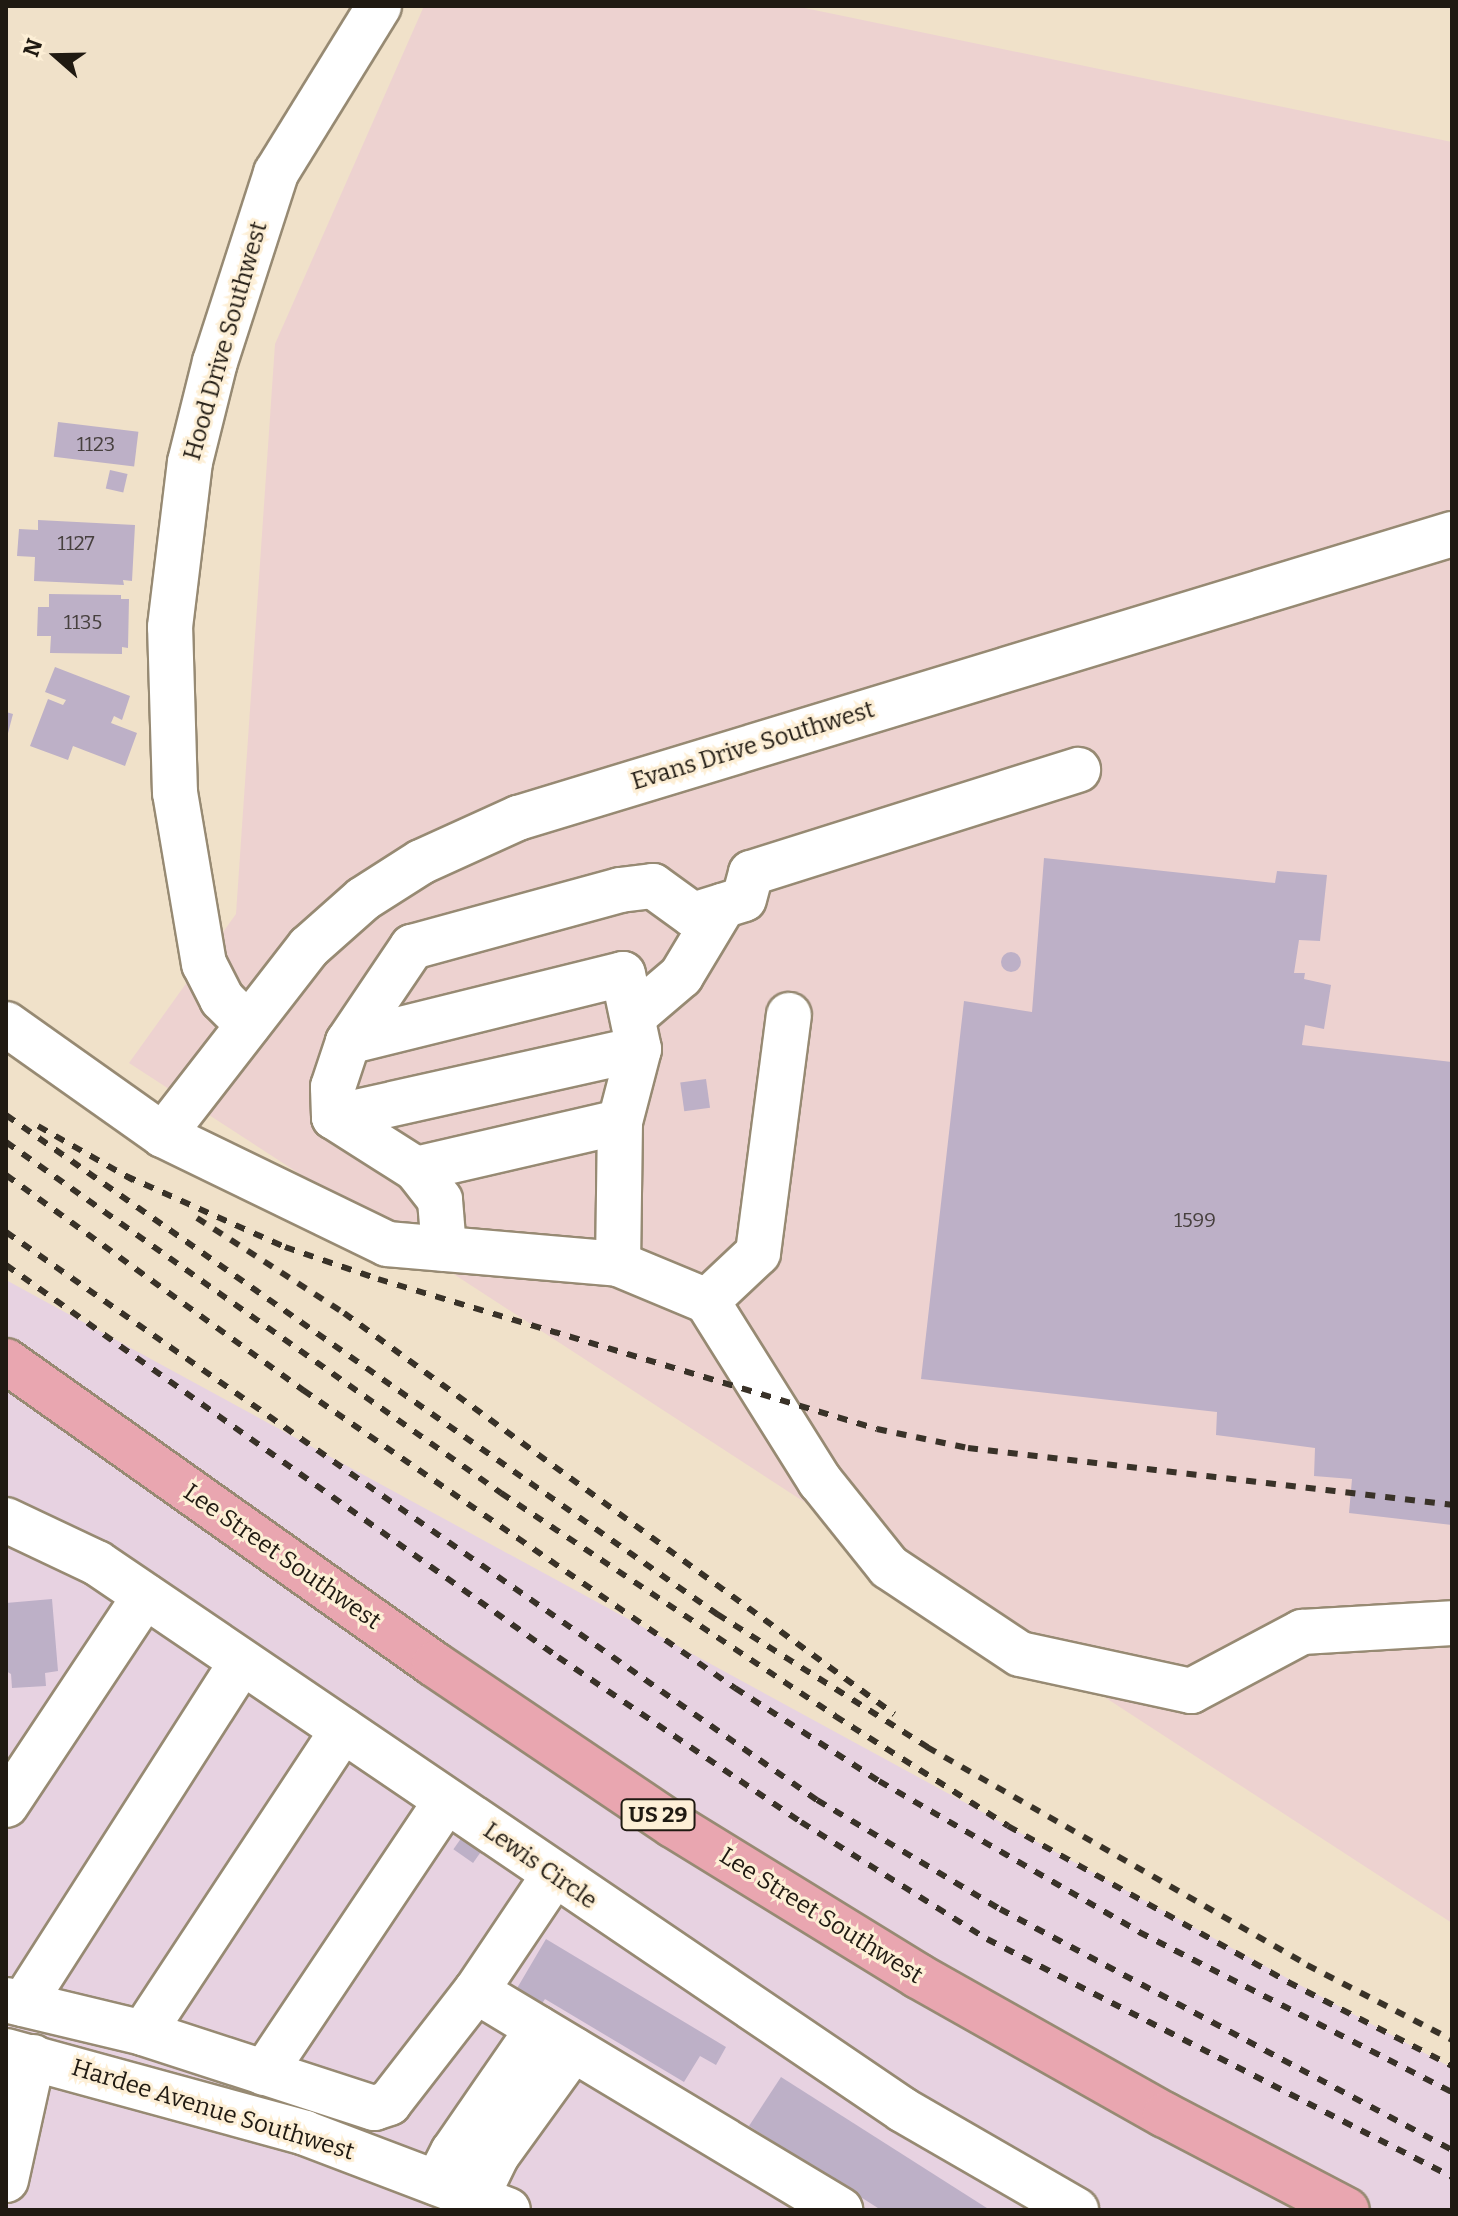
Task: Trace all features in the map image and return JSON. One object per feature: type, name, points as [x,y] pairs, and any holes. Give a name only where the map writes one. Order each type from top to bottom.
[{"type":"main road","name":"Lee Street Southwest","points":[[6,1361],[434,1664],[673,1825],[931,1984],[1165,2115],[1347,2210]]},
{"type":"street","name":"Hood Drive Southwest","points":[[248,1025],[222,999],[204,964],[175,793],[170,627],[190,462],[215,362],[276,173],[379,6]]},
{"type":"street","name":"Evans Drive Southwest","points":[[163,1135],[309,947],[363,899],[421,862],[518,818],[1452,534]]},
{"type":"street","points":[[334,1117],[333,1087],[348,1042],[412,947],[620,890],[653,886],[693,915],[744,899],[751,873],[1078,770]]},
{"type":"street","points":[[334,1117],[636,1033],[681,976],[723,906]]},
{"type":"street","points":[[348,1042],[623,974],[636,1033],[620,1122],[618,1264]]},
{"type":"street","points":[[707,1301],[758,1253],[789,1015]]},
{"type":"street","points":[[6,1024],[163,1135],[387,1244],[618,1264],[707,1301],[820,1481],[889,1567],[1020,1654],[1191,1691],[1302,1632],[1452,1623]]},
{"type":"street","points":[[334,1117],[416,1169],[440,1200],[444,1249]]},
{"type":"street","points":[[416,1169],[620,1122]]},
{"type":"street","name":"Lewis Circle","points":[[6,1520],[97,1563],[903,2110],[1076,2210]]},
{"type":"street","points":[[6,1805],[145,1596]]},
{"type":"street","points":[[242,1662],[15,2002],[143,2033],[374,2108],[389,2103],[476,1991],[554,1875]]},
{"type":"street","points":[[143,2033],[343,1730]]},
{"type":"street","points":[[264,2073],[446,1801]]},
{"type":"street","points":[[476,1991],[840,2210]]},
{"type":"street","points":[[474,2197],[556,2039]]},
{"type":"street","points":[[6,2180],[19,2054]]},
{"type":"street","name":"Hardee Avenue Southwest","points":[[19,2054],[305,2133],[474,2197]]},
{"type":"shaded area","points":[[424,6],[795,6],[1452,142],[1452,1923],[129,1063],[236,914],[275,344]]},
{"type":"shaded area","points":[[6,1280],[1452,2068],[1452,2210],[6,2210]]},
{"type":"building","points":[[58,422],[138,432],[134,467],[54,457]]},
{"type":"building","points":[[110,470],[128,474],[123,493],[106,489]]},
{"type":"building","points":[[38,520],[135,525],[132,581],[123,580],[124,585],[34,581],[35,557],[17,556],[19,529],[38,530]]},
{"type":"building","points":[[49,594],[121,595],[121,599],[129,599],[128,648],[122,647],[122,654],[50,653],[51,636],[37,636],[38,607],[49,607]]},
{"type":"building","points":[[55,667],[130,696],[122,720],[114,716],[111,723],[137,733],[125,766],[73,746],[68,760],[30,746],[48,699],[63,705],[66,700],[45,692]]},
{"type":"building","points":[[6,712],[13,714],[7,737],[6,737]]},
{"type":"building","points":[[1044,858],[1275,883],[1277,871],[1327,875],[1320,941],[1299,940],[1294,973],[1305,973],[1304,979],[1331,985],[1324,1029],[1305,1025],[1302,1045],[1452,1062],[1452,1525],[1349,1513],[1352,1479],[1314,1476],[1315,1448],[1216,1435],[1217,1412],[921,1379],[964,1001],[1032,1012]]},
{"type":"building","points":[[1011,952],[1018,955],[1021,962],[1018,969],[1011,972],[1004,969],[1001,962],[1004,955]]},
{"type":"building","points":[[706,1079],[710,1108],[684,1111],[680,1083]]},
{"type":"building","points":[[52,1599],[58,1671],[45,1673],[46,1686],[12,1688],[11,1674],[6,1671],[6,1603]]},
{"type":"building","points":[[462,1837],[482,1851],[473,1863],[453,1849]]},
{"type":"building","points":[[546,1939],[726,2047],[716,2065],[700,2056],[684,2082],[545,1999],[541,2005],[516,1990]]},
{"type":"building","points":[[781,2077],[990,2210],[881,2210],[749,2126]]},
{"type":"railway","points":[[6,1115],[717,1614],[927,1747],[1307,1965],[1452,2040]]},
{"type":"railway","points":[[38,1126],[135,1181]]},
{"type":"railway","points":[[6,1142],[501,1493],[835,1716],[1008,1826],[1288,1982],[1452,2066]]},
{"type":"railway","points":[[6,1175],[303,1390],[735,1688],[879,1781],[1139,1932],[1452,2092]]},
{"type":"railway","points":[[126,1176],[285,1247],[378,1279],[877,1429],[968,1448],[1452,1505]]},
{"type":"railway","points":[[197,1218],[344,1313],[894,1714]]},
{"type":"railway","points":[[6,1232],[817,1800],[1000,1909],[1452,2150]]},
{"type":"railway","points":[[6,1265],[558,1657],[801,1822],[987,1939],[1452,2177]]}]
